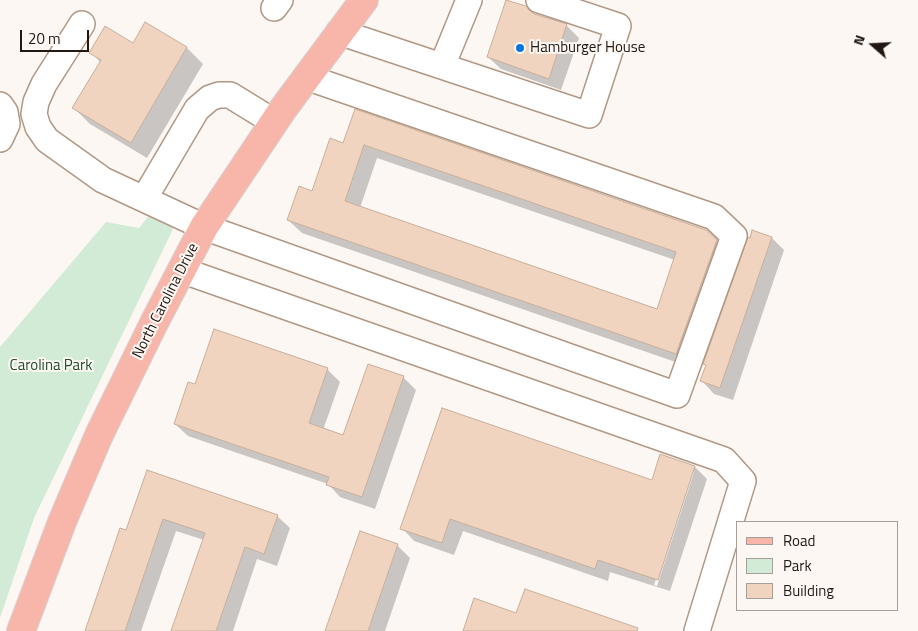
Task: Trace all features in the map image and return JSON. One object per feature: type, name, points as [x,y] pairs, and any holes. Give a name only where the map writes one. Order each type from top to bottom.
[{"type":"main road","name":"North Carolina Drive","points":[[21,631],[62,522],[99,435],[204,227],[274,122],[364,0]]},
{"type":"street","points":[[442,66],[469,0]]},
{"type":"street","points":[[339,32],[589,114],[618,26],[539,0]]},
{"type":"street","points":[[82,24],[44,84],[36,102],[34,114],[38,127],[47,140],[103,180],[204,227],[677,395],[734,236],[714,217],[306,77]]},
{"type":"street","points":[[144,199],[197,109],[210,98],[219,95],[230,95],[274,122]]},
{"type":"street","points":[[0,104],[5,112],[7,124],[0,139]]},
{"type":"street","points":[[181,270],[724,460],[743,481],[697,631]]},
{"type":"green space","name":"Carolina Park","points":[[152,212],[163,217],[173,229],[34,518],[0,618],[0,347],[106,222],[139,228]]},
{"type":"building","points":[[506,0],[526,6],[534,14],[567,24],[549,79],[487,57]]},
{"type":"building","points":[[145,22],[187,47],[131,143],[72,108],[101,60],[89,53],[105,26],[133,43]]},
{"type":"building","points":[[355,109],[706,230],[717,240],[676,354],[287,220],[299,186],[312,191],[330,138],[343,143]],"holes":[[[364,145],[676,252],[657,309],[345,201]]]},
{"type":"building","points":[[752,230],[772,237],[720,388],[700,381],[706,365],[703,364]]},
{"type":"building","points":[[214,329],[328,368],[309,423],[343,435],[368,364],[404,376],[362,497],[326,485],[329,477],[174,424],[188,382],[195,384]]},
{"type":"building","points":[[442,408],[652,480],[660,454],[695,466],[658,580],[598,560],[595,569],[450,519],[442,543],[400,529]]},
{"type":"building","points":[[147,470],[278,515],[264,554],[245,547],[216,631],[171,631],[205,533],[163,519],[125,631],[85,631],[120,528],[126,530]]},
{"type":"building","points":[[360,531],[398,544],[368,631],[325,631]]},
{"type":"building","points":[[525,589],[638,628],[637,631],[463,631],[474,598],[516,613]]},
{"type":"place","name":"Hamburger House","points":[[520,48]]}]
